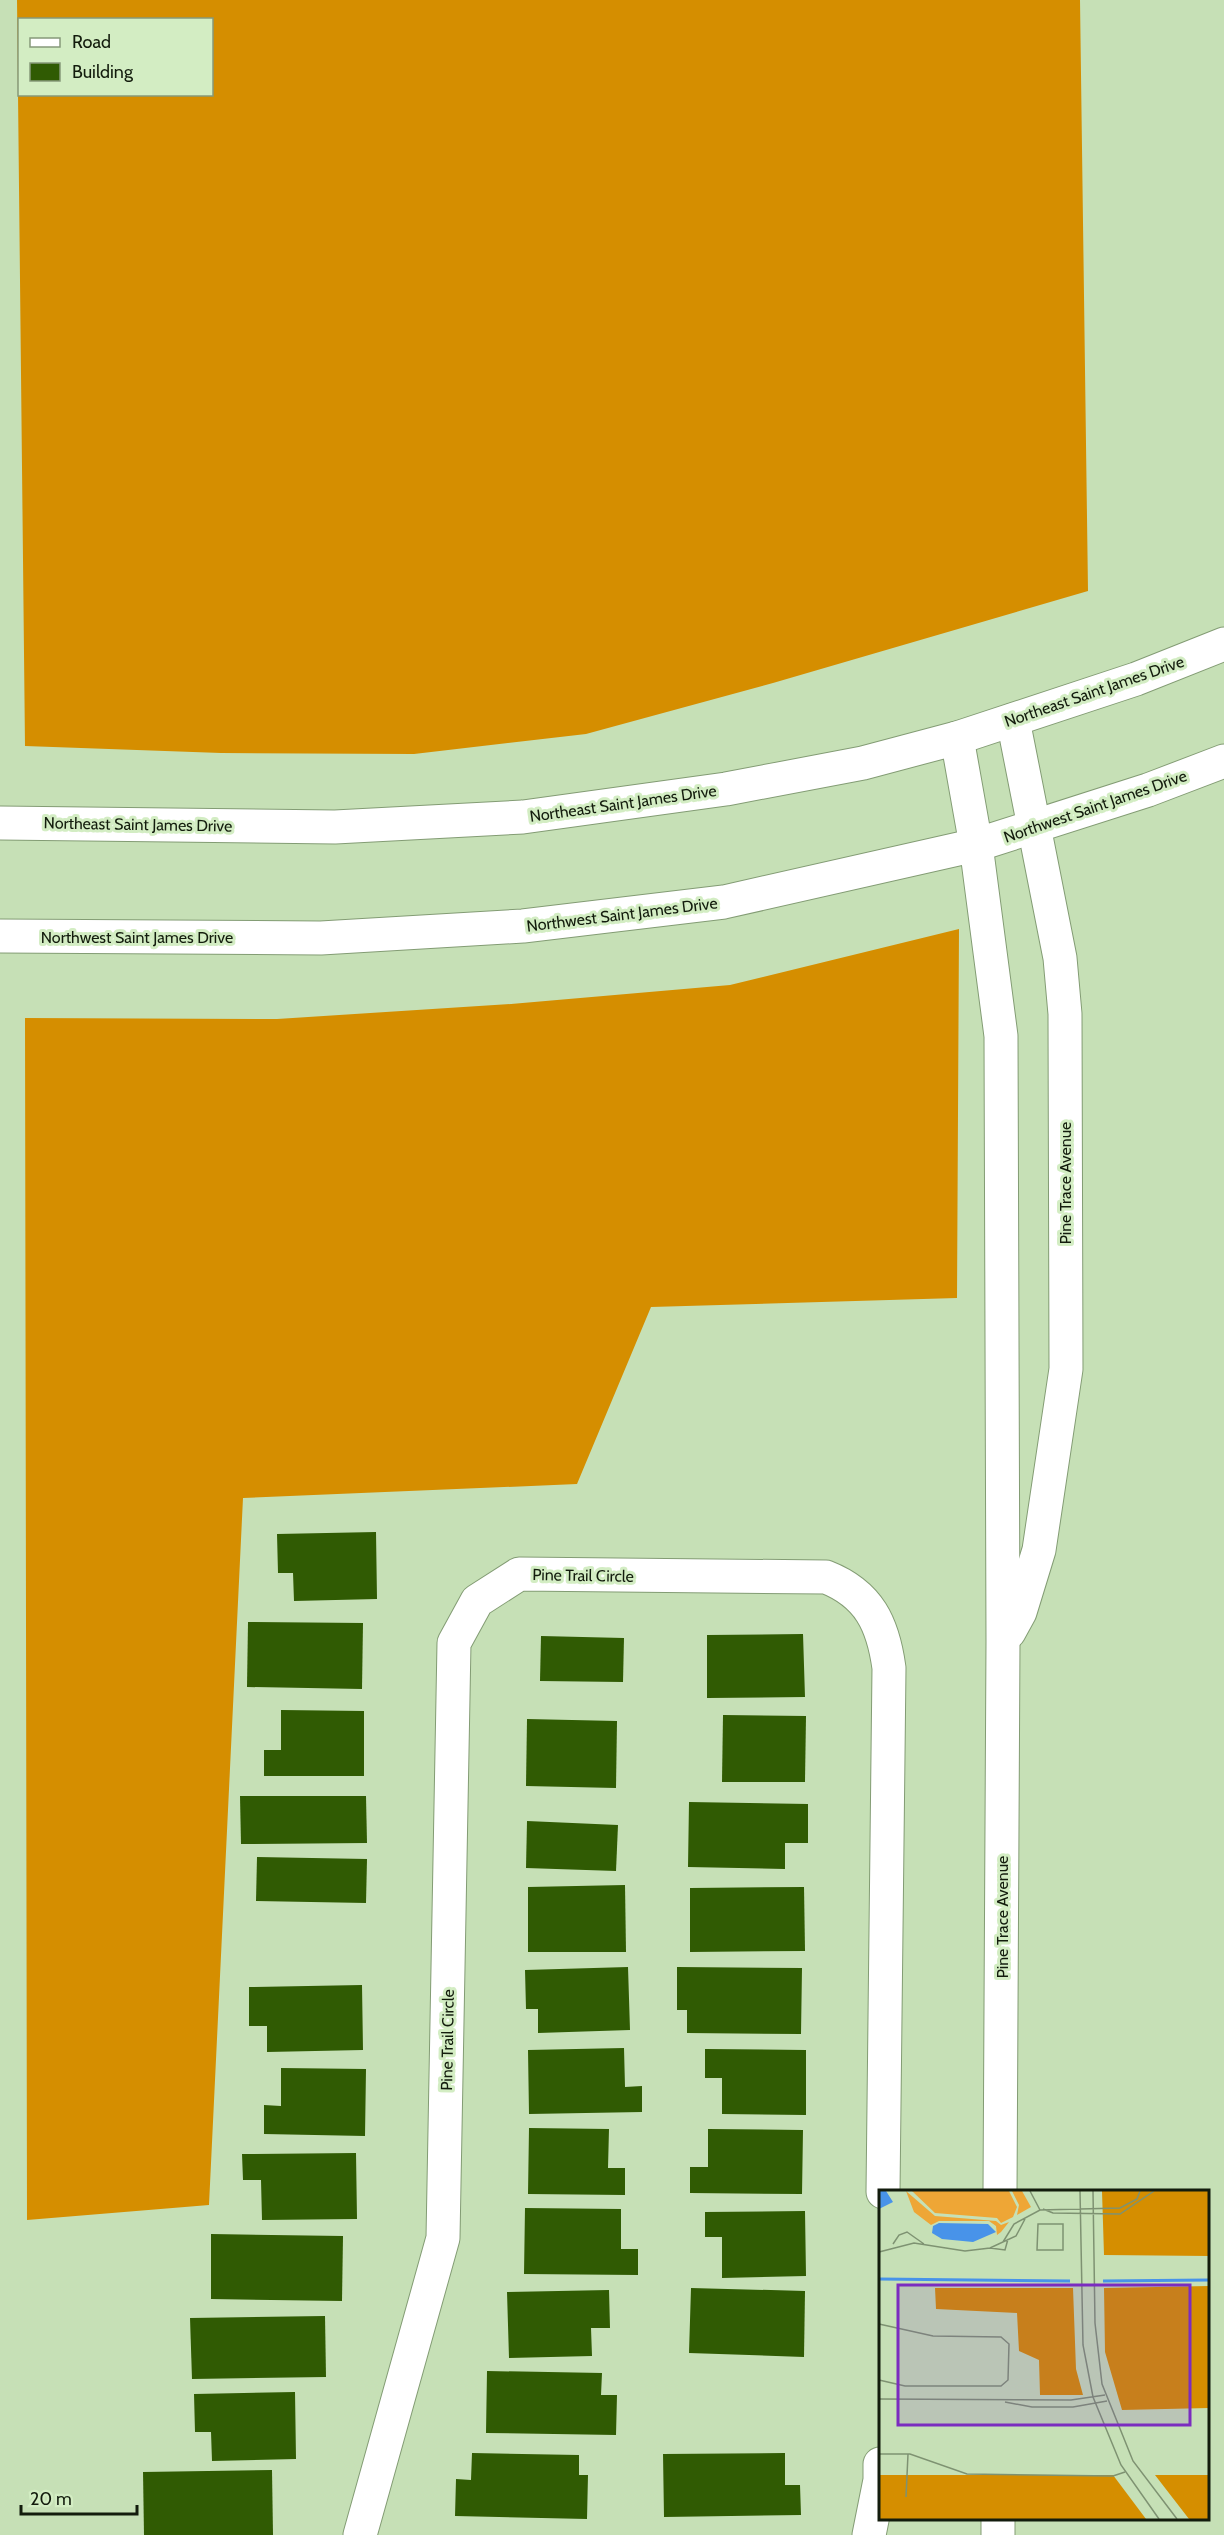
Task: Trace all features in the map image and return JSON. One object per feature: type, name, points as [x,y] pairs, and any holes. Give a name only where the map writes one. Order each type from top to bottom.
[{"type":"street","name":"Northeast Saint James Drive","points":[[0,823],[335,827],[523,817],[726,789],[862,763],[957,738],[1136,679],[1224,644]]},
{"type":"street","name":"Pine Trace Avenue","points":[[1003,1642],[1020,1612],[1039,1550],[1066,1369],[1065,1014],[1060,958],[1036,826],[1013,720]]},
{"type":"street","name":"Pine Trace Avenue","points":[[957,738],[976,845],[1001,1036],[1003,1642],[1000,2190]]},
{"type":"street","name":"Northwest Saint James Drive","points":[[0,936],[321,938],[523,926],[724,902],[976,845],[1148,790],[1224,761]]},
{"type":"street","name":"Pine Trail Circle","points":[[360,2535],[443,2238],[454,1643],[477,1601],[519,1574],[826,1577],[847,1586],[864,1602],[876,1621],[885,1641],[889,1668],[884,2190]]},
{"type":"street","points":[[869,2535],[879,2485]]},
{"type":"shaded area","points":[[17,0],[1080,0],[1088,591],[773,683],[586,734],[414,754],[221,753],[25,746],[18,96],[213,96],[213,18],[18,18],[18,93]]},
{"type":"shaded area","points":[[959,929],[957,1298],[651,1307],[577,1484],[243,1498],[209,2205],[27,2220],[25,1018],[277,1019],[511,1004],[730,985]]},
{"type":"building","points":[[376,1532],[377,1599],[294,1601],[293,1573],[278,1573],[277,1534]]},
{"type":"building","points":[[248,1622],[363,1623],[362,1689],[247,1687]]},
{"type":"building","points":[[803,1634],[805,1697],[707,1698],[707,1635]]},
{"type":"building","points":[[541,1636],[624,1638],[623,1682],[540,1681]]},
{"type":"building","points":[[281,1710],[364,1711],[364,1776],[264,1776],[264,1750],[281,1750]]},
{"type":"building","points":[[723,1715],[806,1716],[805,1782],[722,1782]]},
{"type":"building","points":[[527,1719],[617,1721],[616,1788],[526,1786]]},
{"type":"building","points":[[240,1796],[366,1796],[367,1843],[241,1844]]},
{"type":"building","points":[[689,1802],[808,1804],[808,1843],[785,1843],[785,1869],[688,1867]]},
{"type":"building","points":[[527,1821],[618,1825],[616,1871],[526,1868]]},
{"type":"building","points":[[257,1857],[367,1859],[366,1903],[256,1901]]},
{"type":"building","points":[[625,1885],[626,1952],[528,1952],[528,1887]]},
{"type":"building","points":[[804,1887],[805,1951],[690,1952],[690,1888]]},
{"type":"building","points":[[628,1967],[630,2030],[538,2033],[538,2009],[526,2009],[525,1970]]},
{"type":"building","points":[[677,1967],[802,1968],[801,2034],[687,2033],[687,2010],[677,2010]]},
{"type":"building","points":[[362,1985],[363,2050],[267,2052],[267,2026],[249,2026],[249,1987]]},
{"type":"building","points":[[624,2048],[625,2087],[642,2086],[642,2112],[529,2114],[528,2050]]},
{"type":"building","points":[[705,2049],[806,2050],[806,2115],[722,2114],[722,2078],[705,2078]]},
{"type":"building","points":[[281,2068],[366,2069],[365,2136],[264,2134],[264,2105],[281,2106]]},
{"type":"building","points":[[529,2128],[609,2129],[608,2168],[625,2168],[625,2195],[528,2194]]},
{"type":"building","points":[[708,2129],[803,2130],[802,2194],[690,2193],[690,2167],[708,2167]]},
{"type":"building","points":[[356,2153],[357,2219],[262,2220],[261,2180],[243,2180],[242,2154]]},
{"type":"building","points":[[525,2208],[621,2209],[621,2249],[638,2249],[638,2275],[524,2274]]},
{"type":"building","points":[[805,2211],[806,2276],[722,2278],[722,2237],[705,2237],[705,2212]]},
{"type":"building","points":[[211,2234],[343,2236],[342,2301],[211,2299]]},
{"type":"building","points":[[691,2288],[805,2291],[804,2357],[689,2353]]},
{"type":"building","points":[[609,2290],[610,2328],[591,2328],[592,2356],[509,2358],[507,2292]]},
{"type":"building","points":[[325,2316],[326,2377],[192,2379],[190,2318]]},
{"type":"building","points":[[487,2371],[602,2373],[601,2395],[617,2395],[616,2435],[486,2433]]},
{"type":"building","points":[[295,2392],[296,2459],[212,2461],[211,2432],[195,2432],[194,2394]]},
{"type":"building","points":[[472,2453],[579,2455],[579,2475],[588,2475],[587,2519],[455,2516],[456,2479],[471,2480]]},
{"type":"building","points":[[785,2453],[785,2485],[800,2485],[801,2515],[664,2517],[663,2454]]},
{"type":"building","points":[[272,2470],[273,2535],[144,2535],[143,2472]]}]
